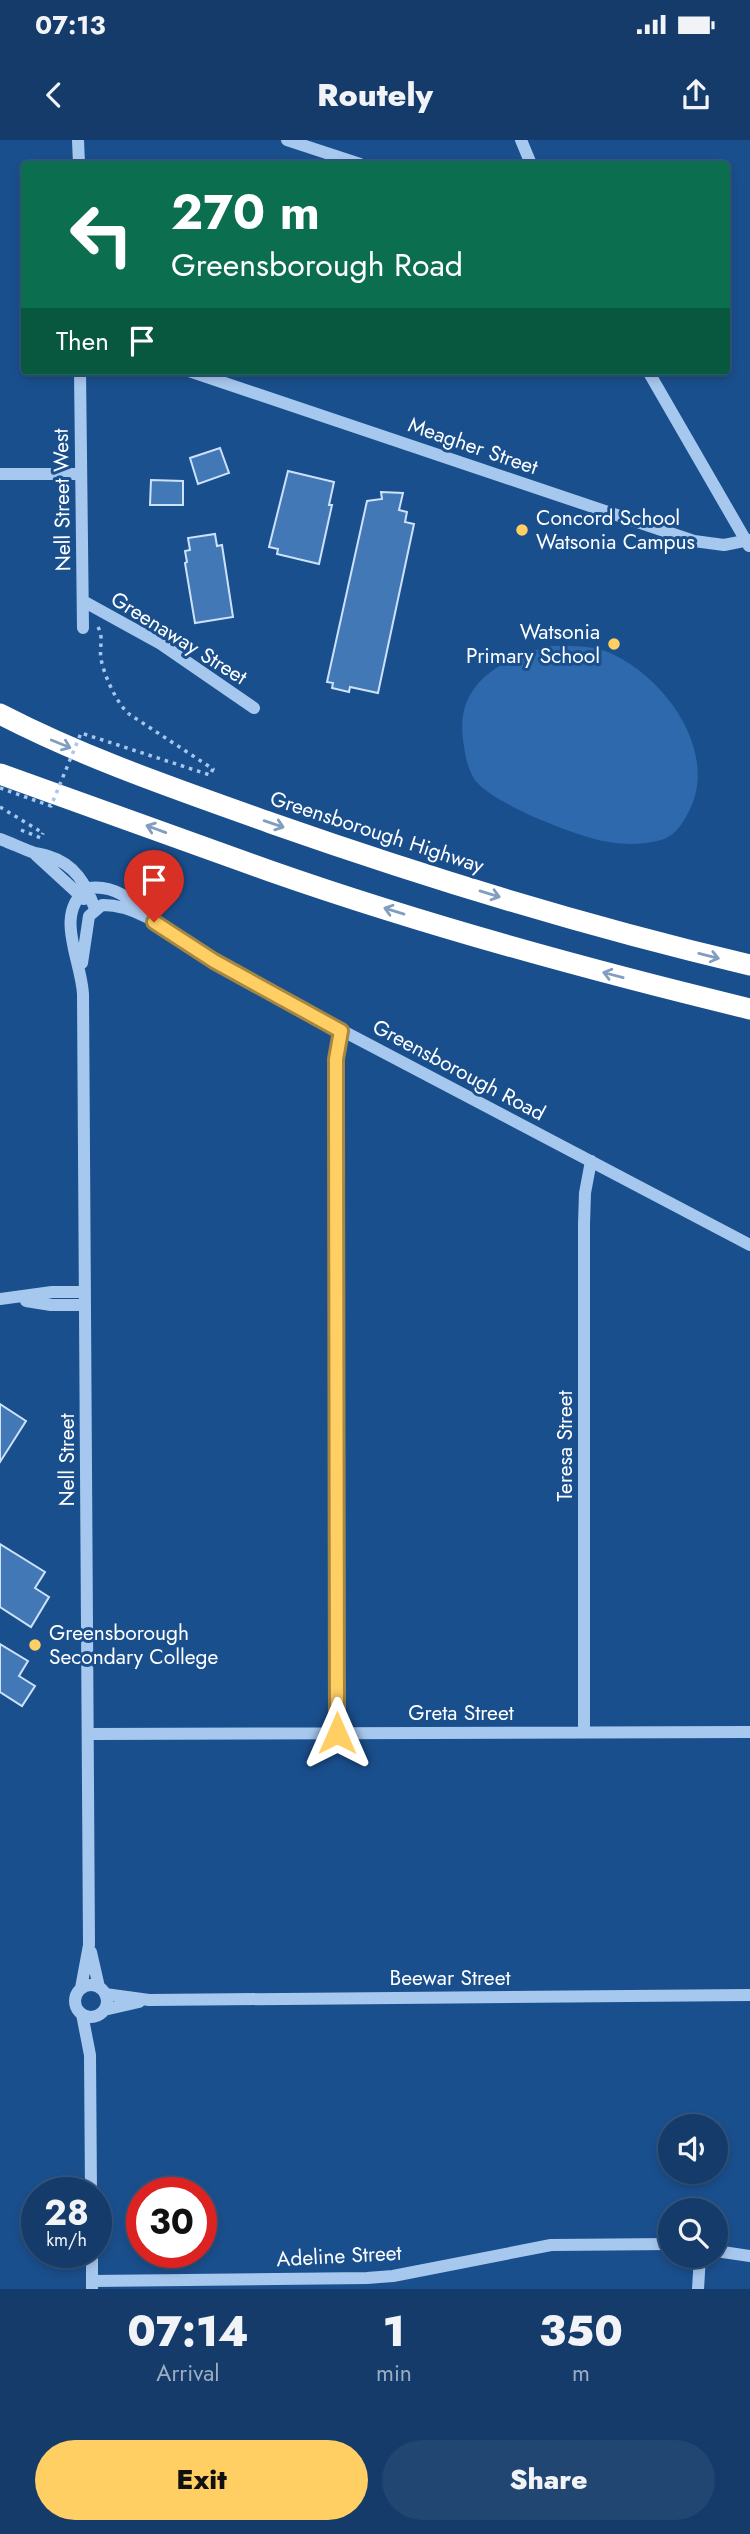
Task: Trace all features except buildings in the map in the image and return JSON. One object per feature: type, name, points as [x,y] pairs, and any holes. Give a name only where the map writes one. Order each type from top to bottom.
[{"type":"highway","name":"Greensborough Highway","points":[[0,714],[46,738],[158,783],[355,852],[527,905],[750,965]]},
{"type":"highway","points":[[0,774],[363,902],[538,954],[750,1009]]},
{"type":"street","points":[[78,140],[79,161]]},
{"type":"street","points":[[287,140],[351,161]]},
{"type":"street","points":[[521,140],[530,161]]},
{"type":"street","name":"Nell Street West","points":[[80,375],[83,628]]},
{"type":"street","name":"Meagher Street","points":[[201,375],[694,541],[724,545],[749,543]]},
{"type":"street","points":[[650,375],[749,543]]},
{"type":"street","points":[[0,474],[81,474]]},
{"type":"street","name":"Greenaway Street","points":[[83,601],[161,644],[254,708]]},
{"type":"street","points":[[0,839],[34,853],[83,892],[94,909]]},
{"type":"street","name":"Greensborough Road","points":[[83,892],[98,887],[121,892],[154,922],[214,961],[341,1031],[750,1245]]},
{"type":"street","name":"Nell Street","points":[[81,1988],[89,1945],[83,994],[70,921],[71,907],[83,892]]},
{"type":"street","name":"Greensborough Road","points":[[94,909],[111,905],[154,922]]},
{"type":"street","name":"Nell Street","points":[[81,974],[86,925],[94,909]]},
{"type":"street","points":[[337,1733],[336,1059],[341,1031]]},
{"type":"street","name":"Teresa Street","points":[[584,1731],[584,1224],[585,1193],[591,1161]]},
{"type":"street","points":[[6,1299],[51,1305],[85,1298]]},
{"type":"street","name":"Greta Street","points":[[88,1734],[750,1732]]},
{"type":"street","name":"Nell Street","points":[[89,1945],[102,1991]]},
{"type":"street","points":[[90,2055],[101,2012],[106,2004],[102,1991],[90,1985],[81,1988],[76,1995],[75,2004],[82,2014],[90,2055],[91,2177]]},
{"type":"street","name":"Beewar Street","points":[[102,1991],[149,2000],[750,1995]]},
{"type":"street","name":"Beewar Street","points":[[101,2012],[149,2000]]},
{"type":"street","points":[[82,2014],[90,2017],[101,2012]]},
{"type":"street","name":"Adeline Street","points":[[92,2285],[367,2278],[393,2276],[560,2244],[658,2244]]},
{"type":"street","points":[[728,2253],[750,2256]]},
{"type":"street","points":[[698,2289],[699,2268]]},
{"type":"path","points":[[0,788],[51,806],[81,733],[211,775],[213,769],[120,707],[101,659],[102,634],[97,625]]},
{"type":"path","points":[[0,807],[43,833]]},
{"type":"shaded area","points":[[551,646],[594,648],[629,663],[667,698],[682,720],[692,743],[697,767],[696,791],[685,819],[669,836],[654,842],[632,844],[590,838],[516,808],[484,789],[475,780],[466,756],[463,720],[467,703],[475,688],[500,666]]},
{"type":"place","name":"Concord School Watsonia Campus","points":[[522,530]]},
{"type":"place","name":"Watsonia Primary School","points":[[614,644]]},
{"type":"place","name":"Greensborough Secondary College","points":[[35,1645]]},
{"type":"route","points":[[154,922],[214,961],[341,1031],[336,1059],[337,1733]]}]
